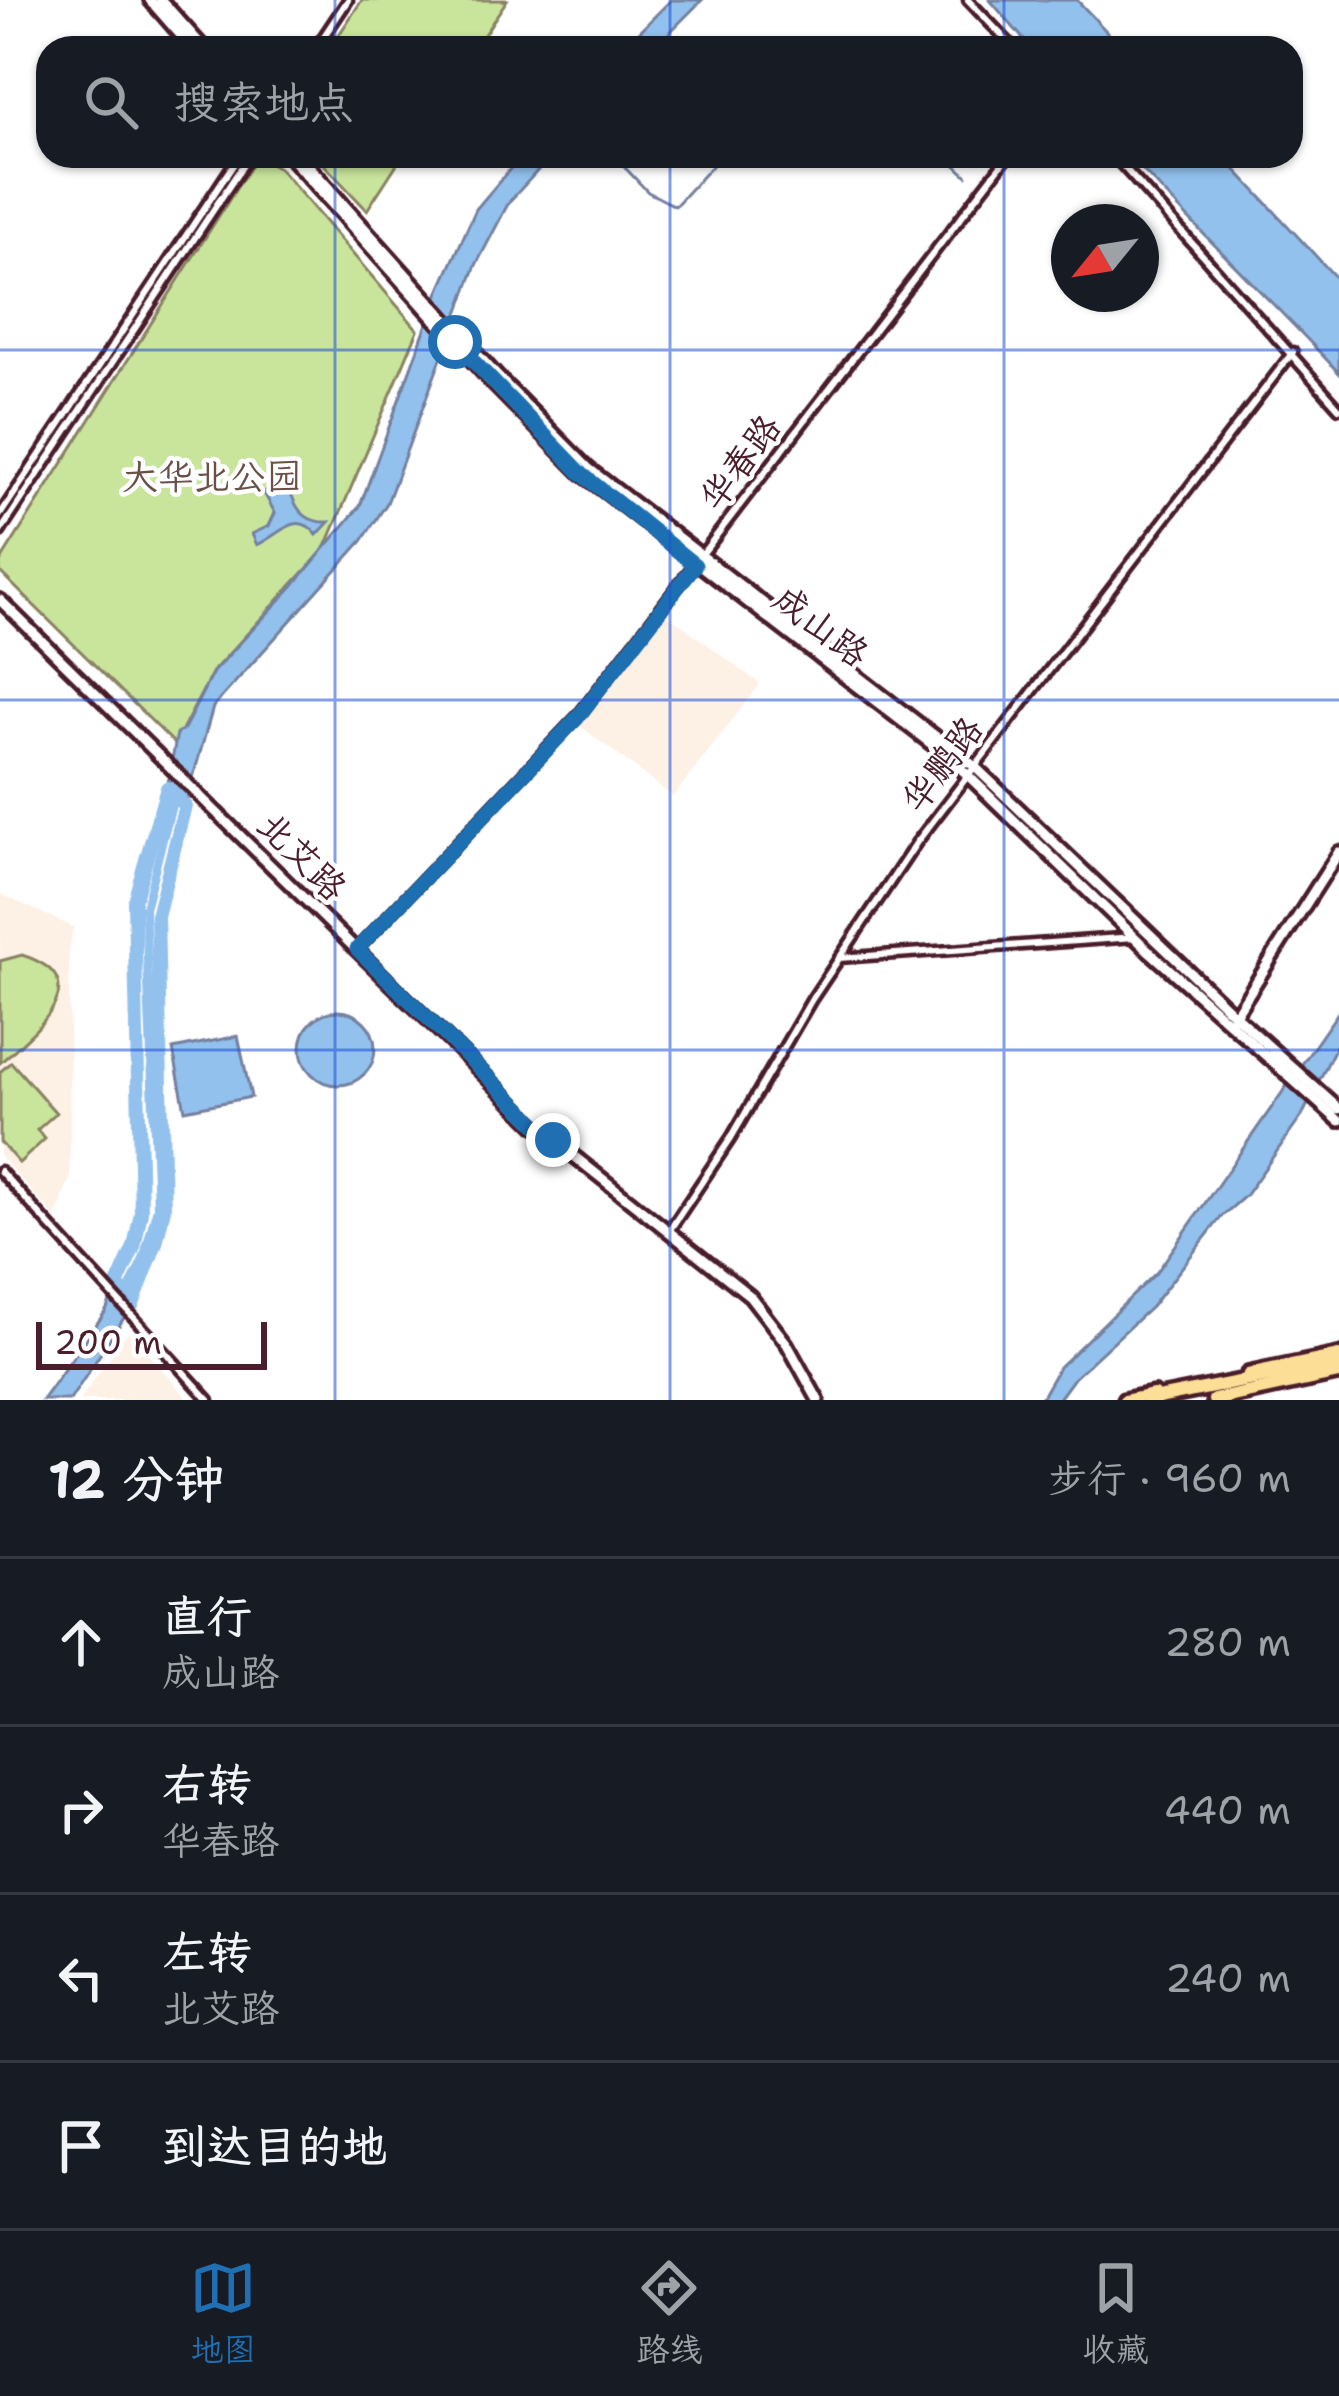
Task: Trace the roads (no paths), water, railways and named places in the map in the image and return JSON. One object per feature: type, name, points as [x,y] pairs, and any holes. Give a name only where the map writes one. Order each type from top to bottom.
[{"type":"highway","points":[[1148,1400],[1339,1358]]},
{"type":"highway","points":[[1214,1400],[1339,1376]]},
{"type":"main road","points":[[149,0],[181,36]]},
{"type":"main road","points":[[161,0],[193,36]]},
{"type":"main road","name":"成山路","points":[[300,168],[456,337],[588,468],[698,561],[971,770],[1339,1121]]},
{"type":"main road","name":"成山路","points":[[310,168],[429,307]]},
{"type":"main road","name":"北艾路","points":[[0,600],[536,1126],[737,1285],[762,1310],[818,1400]]},
{"type":"main road","name":"成山路","points":[[971,770],[1135,937],[1233,1019]]},
{"type":"main road","points":[[1233,1019],[1339,852]]},
{"type":"main road","name":"成山路","points":[[1322,1100],[1339,1108]]},
{"type":"main road","points":[[1124,1400],[1339,1358]]},
{"type":"main road","points":[[1236,1400],[1339,1376]]},
{"type":"street","points":[[324,36],[348,0]]},
{"type":"street","points":[[968,0],[1002,36]]},
{"type":"street","points":[[0,515],[231,168]]},
{"type":"street","points":[[0,532],[241,168]]},
{"type":"street","name":"华春路","points":[[357,949],[578,717],[999,168]]},
{"type":"street","points":[[1125,168],[1339,408]]},
{"type":"street","name":"华鹏路","points":[[669,1231],[839,958],[971,770],[1293,352]]},
{"type":"street","points":[[839,958],[1135,937]]},
{"type":"street","points":[[0,1171],[209,1400]]},
{"type":"water","points":[[671,0],[702,0],[666,36],[635,36]]},
{"type":"water","points":[[990,0],[1077,0],[1111,36],[1021,36]]},
{"type":"water","points":[[511,168],[540,168],[509,202],[476,265],[387,503],[362,541],[213,707],[185,806],[167,788],[177,733],[184,729],[213,672],[360,506],[438,294],[476,209]]},
{"type":"water","points":[[1141,168],[1234,168],[1339,281],[1339,373]]},
{"type":"water","points":[[285,472],[293,500],[303,514],[329,522],[317,535],[296,524],[257,545],[252,534],[269,526],[275,513],[264,493]]},
{"type":"water","points":[[338,1011],[364,1022],[375,1048],[364,1074],[338,1085],[312,1074],[301,1048],[312,1022]]},
{"type":"water","points":[[1339,1011],[1339,1040],[1302,1116],[1245,1196],[1222,1216],[1151,1307],[1074,1378],[1058,1400],[1040,1400],[1059,1367],[1157,1272]]},
{"type":"water","points":[[238,1036],[251,1097],[185,1110],[173,1049]]},
{"type":"water","points":[[117,1285],[133,1304],[70,1400],[42,1400],[106,1311]]},
{"type":"waterway","points":[[625,168],[648,192],[675,206],[710,168]]},
{"type":"waterway","points":[[959,168],[967,176]]},
{"type":"waterway","points":[[124,1300],[143,1259],[157,1207],[145,908],[177,786]]},
{"type":"waterway","points":[[167,788],[185,806],[157,916],[164,1209],[133,1304],[117,1285],[134,1247],[141,1212],[134,901],[167,788]]},
{"type":"park label","name":"大华北公园","points":[[212,476]]}]
